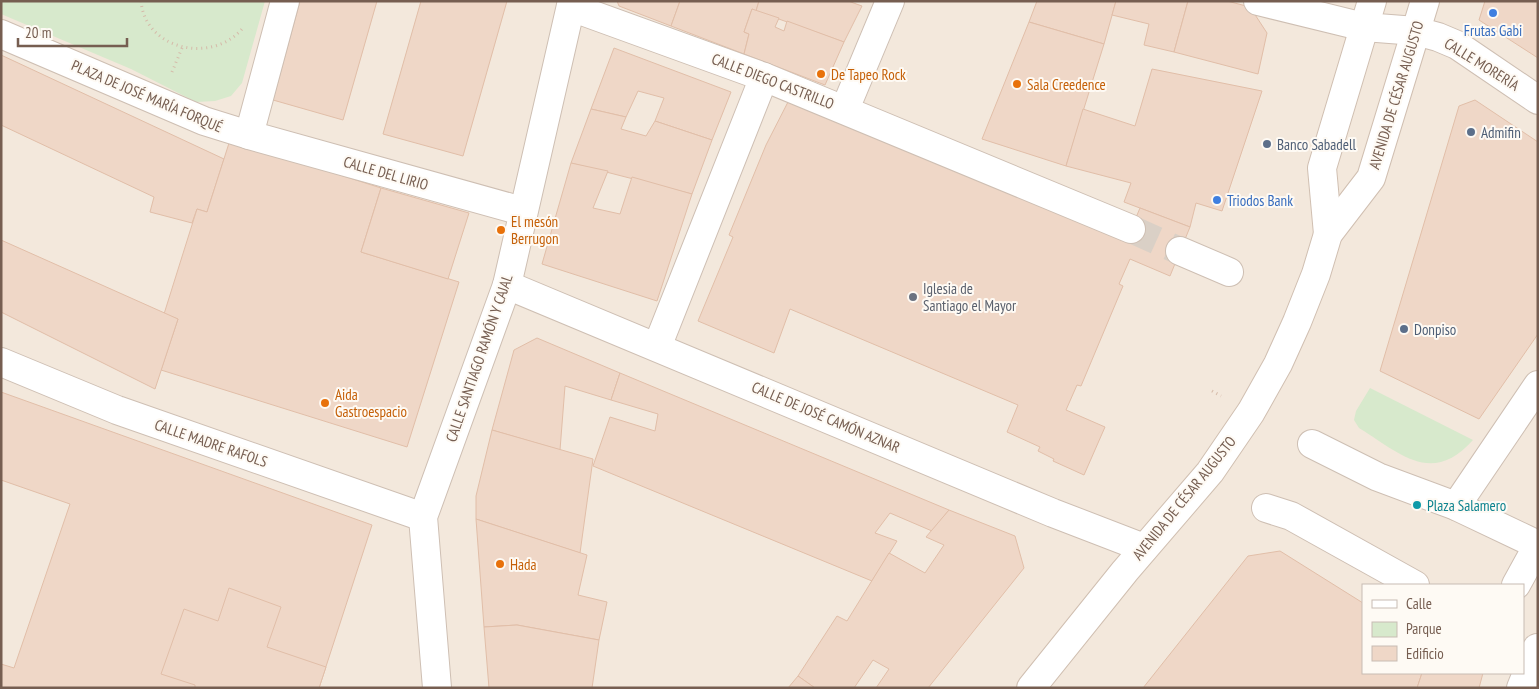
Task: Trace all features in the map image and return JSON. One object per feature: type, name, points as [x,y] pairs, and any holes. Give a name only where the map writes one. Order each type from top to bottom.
[{"type":"street","points":[[249,135],[285,1]]},
{"type":"street","points":[[845,109],[890,1]]},
{"type":"street","name":"CALLE MORERÍA","points":[[1258,1],[1364,28],[1416,31],[1457,45],[1538,100]]},
{"type":"street","name":"AVENIDA DE CÉSAR AUGUSTO","points":[[1328,234],[1322,168],[1372,1]]},
{"type":"street","name":"AVENIDA DE CÉSAR AUGUSTO","points":[[1031,688],[1144,548],[1210,472],[1251,412],[1278,364],[1297,322],[1316,274],[1328,234],[1371,178],[1425,1]]},
{"type":"street","name":"CALLE DIEGO CASTRILLO","points":[[571,4],[845,109],[1132,229]]},
{"type":"street","name":"CALLE SANTIAGO RAMÓN Y CAJAL","points":[[437,688],[423,518],[508,285],[522,211],[571,4]]},
{"type":"street","name":"PLAZA DE JOSÉ MARÍA FORQUÉ","points":[[1,34],[204,122],[249,135]]},
{"type":"street","points":[[657,347],[764,77]]},
{"type":"street","name":"CALLE DEL LIRIO","points":[[249,135],[522,211]]},
{"type":"street","points":[[1180,251],[1229,272]]},
{"type":"street","name":"CALLE DE JOSÉ CAMÓN AZNAR","points":[[508,285],[1144,548]]},
{"type":"street","name":"CALLE MADRE RAFOLS","points":[[1,362],[117,410],[423,518]]},
{"type":"street","points":[[1456,506],[1538,385]]},
{"type":"street","points":[[1312,444],[1378,478],[1456,506],[1538,545],[1517,584]]},
{"type":"street","points":[[1266,508],[1291,516],[1413,584]]},
{"type":"street","points":[[1521,688],[1537,648],[1524,641]]},
{"type":"path","points":[[141,1],[150,24],[156,33],[173,45],[187,49],[220,46],[237,35],[246,25]]},
{"type":"shaded area","points":[[1,1],[1538,1],[1538,688],[1,688]]},
{"type":"green space","points":[[1,1],[265,1],[242,83],[231,96],[215,101],[196,102],[131,69],[1,14]]},
{"type":"green space","points":[[1370,388],[1473,440],[1458,454],[1444,461],[1430,463],[1416,461],[1403,455],[1359,428],[1354,420],[1356,411]]},
{"type":"building","points":[[300,1],[377,1],[343,120],[273,100]]},
{"type":"building","points":[[421,1],[507,1],[463,156],[383,134]]},
{"type":"building","points":[[617,1],[680,1],[671,26],[619,6]]},
{"type":"building","points":[[680,1],[759,1],[756,11],[752,9],[744,32],[749,34],[744,54],[671,26]]},
{"type":"building","points":[[759,1],[848,1],[862,6],[844,42],[756,11]]},
{"type":"building","points":[[1037,1],[1116,1],[1104,44],[1029,22]]},
{"type":"building","points":[[1116,1],[1188,1],[1174,52],[1144,45],[1149,24],[1112,15]]},
{"type":"building","points":[[1188,1],[1227,1],[1250,7],[1267,33],[1258,74],[1174,52]]},
{"type":"building","points":[[1485,1],[1538,1],[1538,58],[1479,20]]},
{"type":"building","points":[[752,9],[779,18],[775,27],[784,31],[787,21],[844,42],[825,85],[744,54],[749,34],[744,32]]},
{"type":"building","points":[[1029,22],[1104,44],[1066,166],[982,139]]},
{"type":"building","points":[[614,48],[731,92],[712,140],[655,121],[664,98],[638,91],[626,117],[591,109]]},
{"type":"building","points":[[1,55],[224,159],[207,212],[197,209],[192,223],[150,212],[154,197],[1,125]]},
{"type":"building","points":[[1152,69],[1262,91],[1222,211],[1196,203],[1190,227],[1124,202],[1131,183],[1066,166],[1083,109],[1135,126]]},
{"type":"building","name":"Iglesia de Santiago el Mayor","points":[[789,100],[1121,240],[1127,239],[1140,208],[1190,227],[1170,276],[1130,259],[1119,284],[1123,286],[1081,386],[1077,385],[1066,410],[1105,427],[1084,475],[1053,461],[1054,459],[1038,451],[1040,447],[1007,432],[1018,405],[790,309],[774,353],[698,321],[733,237],[729,235],[766,145]]},
{"type":"building","points":[[1475,100],[1538,142],[1538,334],[1479,419],[1380,371],[1459,106]]},
{"type":"building","points":[[591,109],[626,117],[621,129],[646,136],[655,121],[712,140],[692,194],[571,163]]},
{"type":"building","points":[[230,140],[381,188],[361,252],[459,282],[407,447],[161,370],[178,319],[164,314],[197,209],[207,212]]},
{"type":"building","points":[[571,163],[608,171],[593,208],[620,214],[632,177],[692,194],[657,301],[542,264]]},
{"type":"building","points":[[381,188],[469,213],[448,279],[361,252]]},
{"type":"building","points":[[1,240],[178,319],[155,389],[1,312]]},
{"type":"building","points":[[537,338],[620,373],[611,400],[565,386],[560,450],[492,430],[514,350]]},
{"type":"building","points":[[620,373],[949,510],[932,531],[890,513],[875,533],[897,541],[872,581],[593,466],[610,417],[655,431],[658,414],[611,400]]},
{"type":"building","points":[[1,392],[372,525],[319,688],[1,688],[1,664],[14,668],[70,504],[1,480]]},
{"type":"building","points":[[492,430],[593,459],[580,553],[476,519],[476,496]]},
{"type":"building","points":[[949,510],[1015,536],[1024,568],[928,688],[876,688],[889,669],[873,660],[854,688],[815,688],[798,676],[837,616],[847,621],[889,553],[925,573],[944,545],[926,537]]},
{"type":"building","points":[[476,519],[587,555],[578,595],[607,602],[599,640],[517,625],[484,627]]},
{"type":"building","points":[[1280,551],[1362,602],[1362,674],[1422,674],[1417,688],[1143,688],[1248,556]]},
{"type":"building","points":[[229,588],[281,607],[267,647],[326,667],[319,688],[195,688],[195,685],[161,674],[184,609],[218,621]]},
{"type":"building","points":[[517,625],[599,640],[592,688],[489,688],[484,627]]},
{"type":"building","points":[[1422,674],[1483,674],[1479,688],[1417,688]]},
{"type":"building","points":[[798,676],[815,688],[788,688]]},
{"type":"tunnel","points":[[1131,229],[1180,251]]},
{"type":"place","name":"Frutas Gabi","points":[[1493,13]]},
{"type":"place","name":"De Tapeo Rock","points":[[821,74]]},
{"type":"place","name":"Sala Creedence","points":[[1017,84]]},
{"type":"place","name":"Admifin","points":[[1471,132]]},
{"type":"place","name":"Banco Sabadell","points":[[1267,144]]},
{"type":"place","name":"Triodos Bank","points":[[1217,200]]},
{"type":"place","name":"El mesón Berrugon","points":[[501,230]]},
{"type":"place","name":"Iglesia de Santiago el Mayor","points":[[913,297]]},
{"type":"place","name":"Donpiso","points":[[1404,329]]},
{"type":"place","name":"Aida Gastroespacio","points":[[325,403]]},
{"type":"place","name":"Plaza Salamero","points":[[1417,505]]},
{"type":"place","name":"Hada","points":[[500,564]]}]
